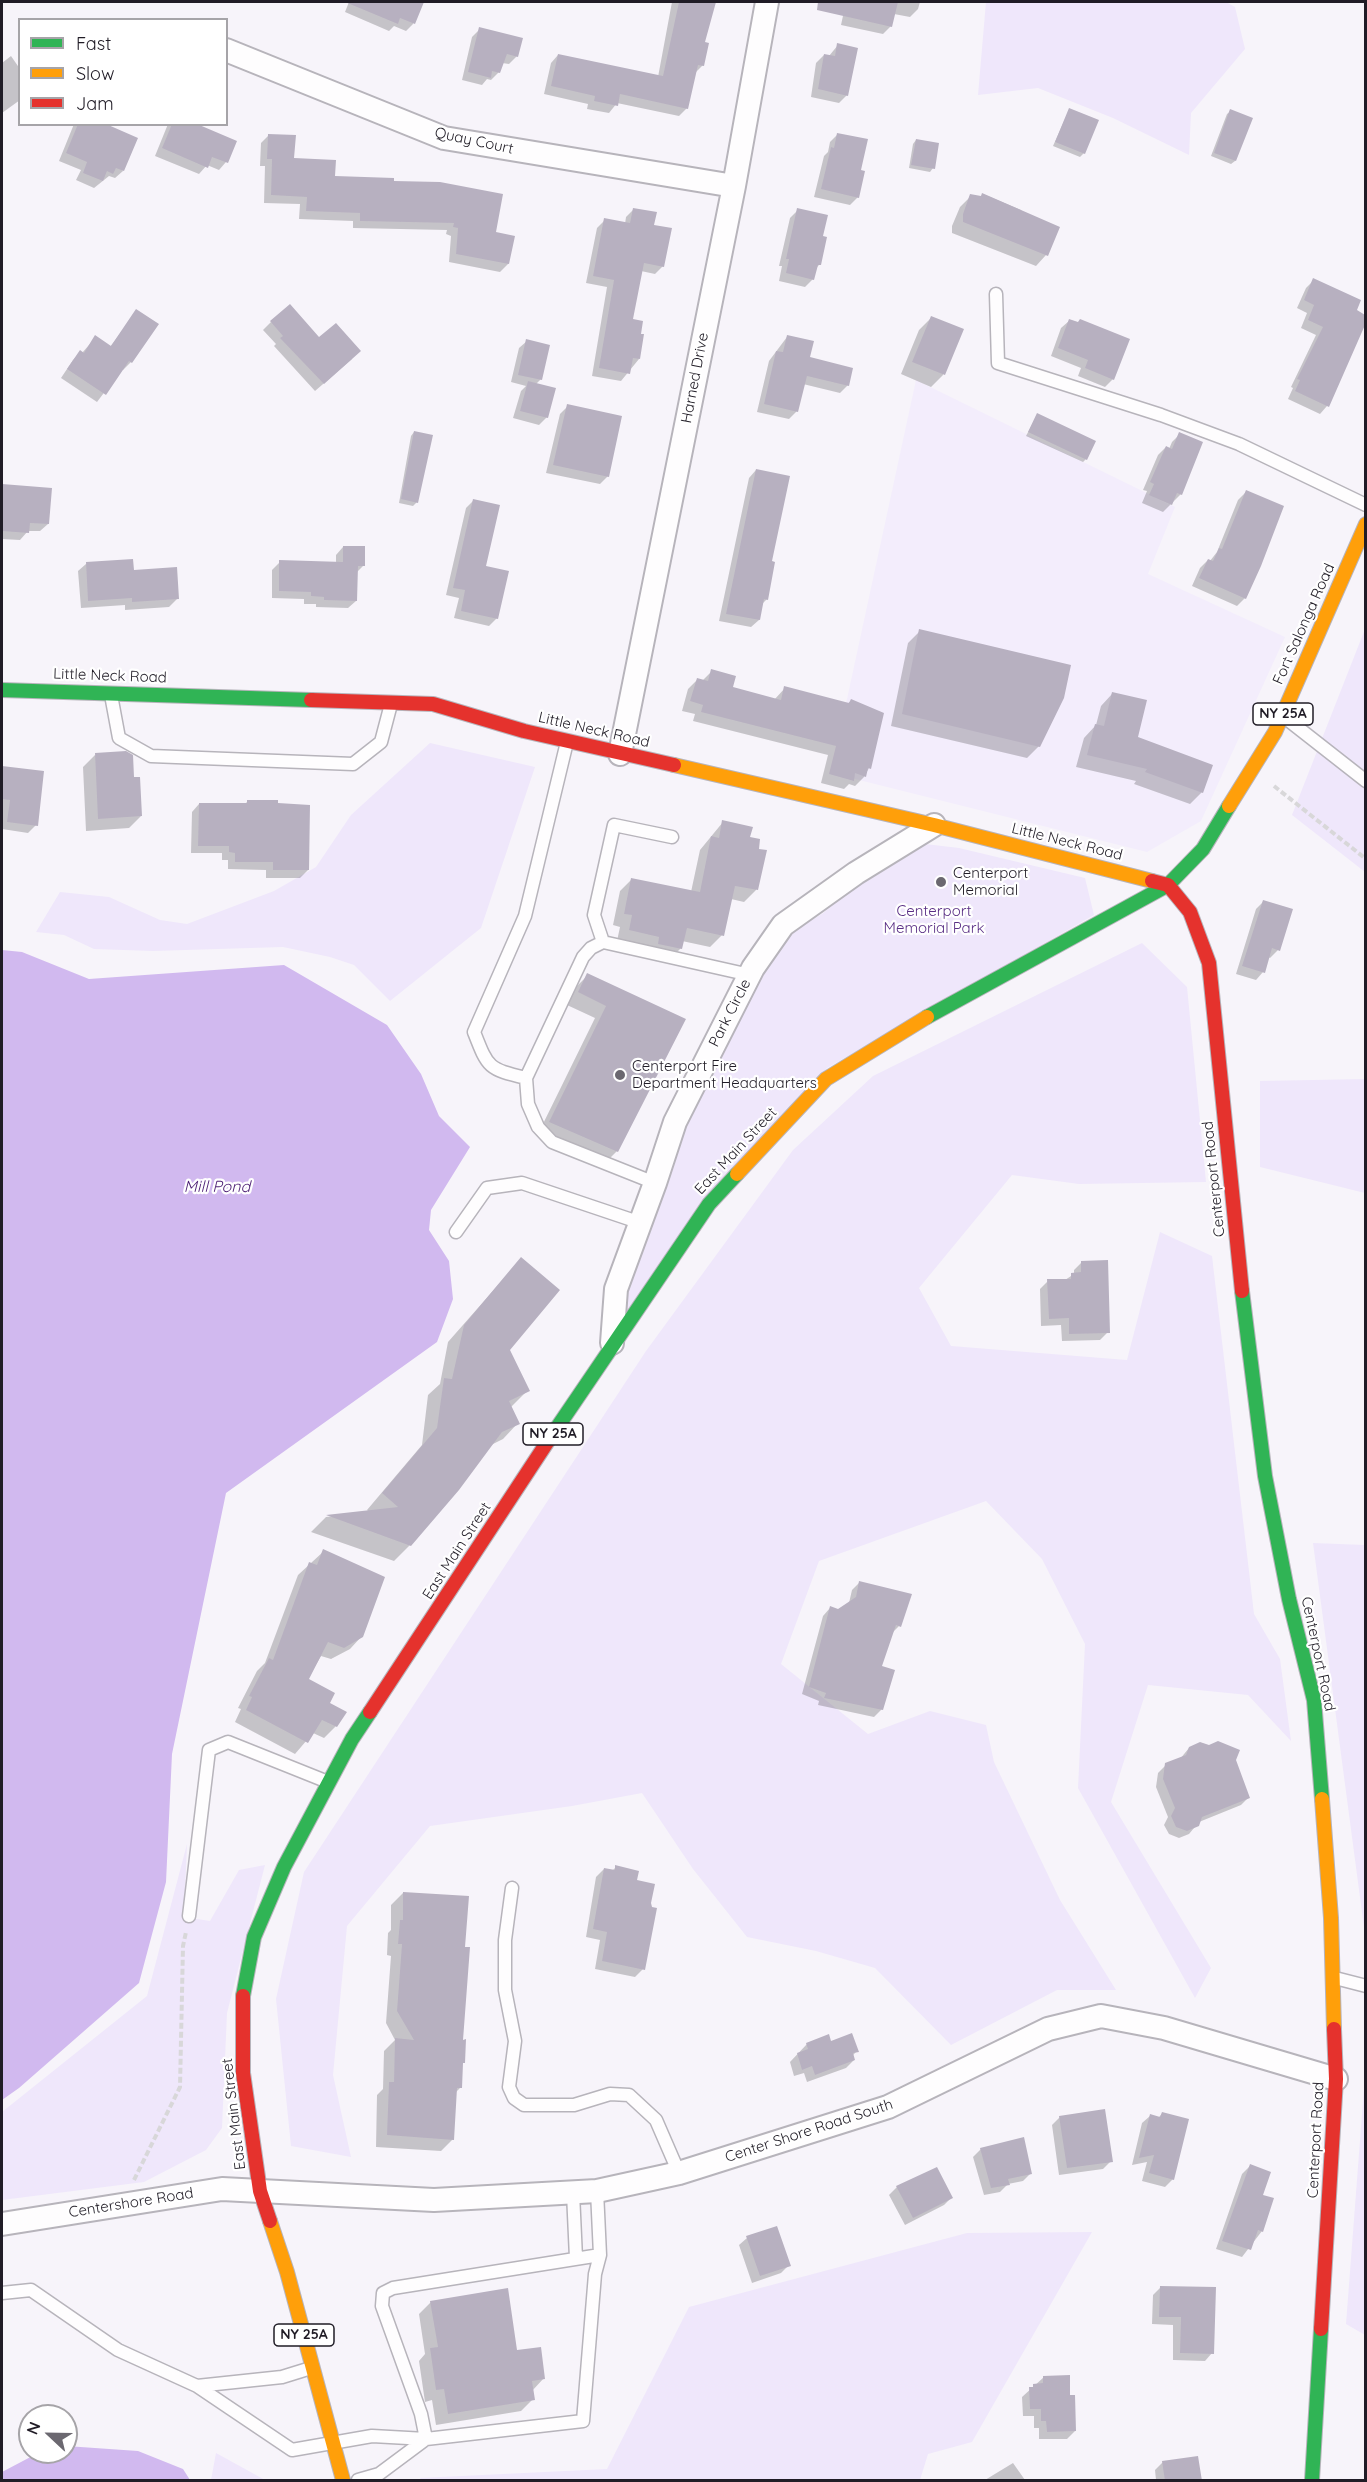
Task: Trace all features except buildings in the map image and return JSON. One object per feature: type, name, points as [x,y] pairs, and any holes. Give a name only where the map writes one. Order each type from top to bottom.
[{"type":"main road","name":"Fort Salonga Road","points":[[1168,885],[1203,849],[1275,732],[1365,524]]},
{"type":"main road","name":"Little Neck Road","points":[[2,690],[433,704],[567,741],[934,825],[1168,885]]},
{"type":"main road","name":"East Main Street","points":[[343,2481],[287,2272],[260,2191],[243,2073],[243,2003],[254,1938],[284,1867],[352,1739],[612,1345],[709,1204],[825,1079],[929,1016],[1168,885]]},
{"type":"main road","name":"Centerport Road","points":[[1168,885],[1190,912],[1209,963],[1246,1329],[1265,1476],[1289,1599],[1314,1700],[1332,1918],[1336,2079],[1312,2481]]},
{"type":"street","name":"Harned Drive","points":[[620,754],[734,186],[767,2]]},
{"type":"street","name":"Quay Court","points":[[228,51],[444,138],[734,186]]},
{"type":"street","name":"Park Circle","points":[[612,1345],[616,1289],[675,1122],[750,975],[783,925],[856,873],[934,825]]},
{"type":"street","name":"Center Shore Road South","points":[[260,2191],[434,2200],[597,2192],[679,2173],[888,2107],[1048,2029],[1101,2016],[1164,2028],[1336,2079]]},
{"type":"street","name":"Centershore Road","points":[[2,2224],[222,2189],[260,2191]]},
{"type":"lane","points":[[996,294],[998,363],[1161,415],[1239,444],[1365,505]]},
{"type":"lane","points":[[110,693],[119,738],[151,756],[353,764],[381,742],[392,702]]},
{"type":"lane","points":[[1282,715],[1365,781]]},
{"type":"lane","points":[[526,1078],[501,1072],[485,1061],[474,1032],[525,916],[567,741]]},
{"type":"lane","points":[[603,942],[594,915],[614,825],[672,837]]},
{"type":"lane","points":[[655,1183],[552,1142],[537,1127],[528,1104],[526,1078],[583,957],[591,948],[603,942],[750,975]]},
{"type":"lane","points":[[456,1232],[487,1188],[522,1183],[640,1223]]},
{"type":"lane","points":[[189,1916],[208,1750],[228,1742],[329,1782]]},
{"type":"lane","points":[[512,1888],[505,1940],[505,1990],[516,2041],[509,2087],[514,2098],[524,2105],[574,2105],[610,2094],[629,2096],[656,2120],[679,2173]]},
{"type":"lane","points":[[1332,1978],[1365,1986]]},
{"type":"lane","points":[[2,2294],[31,2290],[118,2350],[197,2386],[292,2450],[372,2436],[426,2439],[583,2421],[595,2274],[600,2255],[597,2192]]},
{"type":"lane","points":[[573,2193],[576,2258]]},
{"type":"lane","points":[[426,2439],[421,2414],[382,2306],[383,2293],[393,2288],[600,2255]]},
{"type":"lane","points":[[197,2386],[282,2378],[313,2367]]},
{"type":"lane","points":[[358,2481],[379,2474],[426,2439]]},
{"type":"path","points":[[1252,768],[1365,859]]},
{"type":"path","points":[[121,2205],[180,2087],[183,1946],[189,1916]]},
{"type":"shaded area","points":[[916,380],[1175,507],[1148,574],[1285,637],[1201,821],[1147,852],[831,773]]},
{"type":"green space","points":[[986,2],[1226,2],[1235,7],[1245,49],[1191,113],[1189,155],[1113,118],[1038,88],[978,95]]},
{"type":"green space","points":[[1365,629],[1365,872],[1292,815]]},
{"type":"green space","points":[[430,743],[535,767],[481,928],[390,1001],[354,965],[330,957],[283,947],[153,951],[94,949],[64,935],[36,932],[60,892],[109,897],[160,920],[187,924],[274,891],[316,867],[351,815]]},
{"type":"green space","name":"Centerport Memorial Park","points":[[925,844],[959,848],[1085,878],[1094,915],[827,1068],[620,1321],[622,1294],[679,1129],[785,934],[822,914],[846,893],[892,861]]},
{"type":"green space","points":[[1142,943],[1187,987],[1206,1182],[1079,1184],[1012,1175],[919,1288],[951,1346],[1127,1360],[1160,1232],[1212,1256],[1254,1614],[1280,1659],[1291,1741],[1248,1695],[1148,1685],[1111,1802],[1211,1968],[1195,1998],[1078,1788],[1085,1644],[1042,1559],[986,1501],[819,1561],[781,1664],[868,1734],[930,1711],[986,1725],[994,1762],[1060,1900],[1116,1990],[1057,1990],[951,2045],[875,1968],[816,1951],[747,1937],[693,1869],[642,1793],[572,1806],[430,1826],[347,1926],[333,2075],[351,2157],[291,2146],[276,1999],[304,1872],[646,1351],[793,1150],[873,1076]]},
{"type":"green space","points":[[1365,1079],[1365,1193],[1260,1167],[1260,1081]]},
{"type":"green space","points":[[1313,1543],[1365,1545],[1365,1935]]},
{"type":"green space","points":[[187,1844],[184,1917],[210,1921],[239,1870],[265,1865],[227,2013],[222,2128],[206,2150],[144,2182],[2,2200],[2,2112],[147,1996]]},
{"type":"green space","points":[[1365,2075],[1366,2335],[1346,2324]]},
{"type":"green space","points":[[1092,2232],[972,2442],[928,2454],[920,2480],[421,2480],[420,2478],[607,2469],[689,2307],[967,2233]]},
{"type":"green space","points":[[216,2453],[265,2480],[211,2480]]},
{"type":"water","name":"Mill Pond","points":[[2,950],[22,952],[89,979],[284,965],[387,1025],[421,1074],[439,1116],[470,1147],[431,1210],[429,1230],[449,1261],[453,1299],[437,1342],[226,1493],[172,1754],[166,1882],[139,1983],[19,2088],[2,2100]]},
{"type":"water","points":[[78,2447],[138,2451],[183,2469],[190,2480],[2,2480],[2,2472],[18,2464],[78,2464]]},
{"type":"traffic: fast","points":[[2,690],[311,700]]},
{"type":"traffic: fast","points":[[927,1017],[1168,885],[1203,849],[1229,806]]},
{"type":"traffic: fast","points":[[550,1438],[709,1204],[737,1174]]},
{"type":"traffic: fast","points":[[1242,1291],[1265,1476],[1289,1599],[1314,1700],[1322,1799]]},
{"type":"traffic: fast","points":[[243,1996],[254,1937],[284,1867],[352,1739],[370,1712]]},
{"type":"traffic: fast","points":[[1312,2480],[1321,2329]]},
{"type":"traffic: slow","points":[[1229,806],[1275,732],[1366,524]]},
{"type":"traffic: slow","points":[[674,765],[934,825],[1152,881]]},
{"type":"traffic: slow","points":[[737,1174],[826,1079],[927,1017]]},
{"type":"traffic: slow","points":[[1322,1799],[1331,1918],[1334,2029]]},
{"type":"traffic: slow","points":[[270,2221],[287,2272],[343,2480]]},
{"type":"traffic: jam","points":[[311,700],[433,704],[524,731],[674,765]]},
{"type":"traffic: jam","points":[[1152,881],[1168,885],[1190,912],[1209,963],[1242,1291]]},
{"type":"traffic: jam","points":[[370,1712],[550,1438]]},
{"type":"traffic: jam","points":[[243,1996],[243,2073],[260,2191],[270,2221]]},
{"type":"traffic: jam","points":[[1321,2329],[1336,2079],[1334,2029]]},
{"type":"place","name":"Centerport Memorial","points":[[941,882]]},
{"type":"place","name":"Centerport Fire Department Headquarters","points":[[620,1075]]}]
